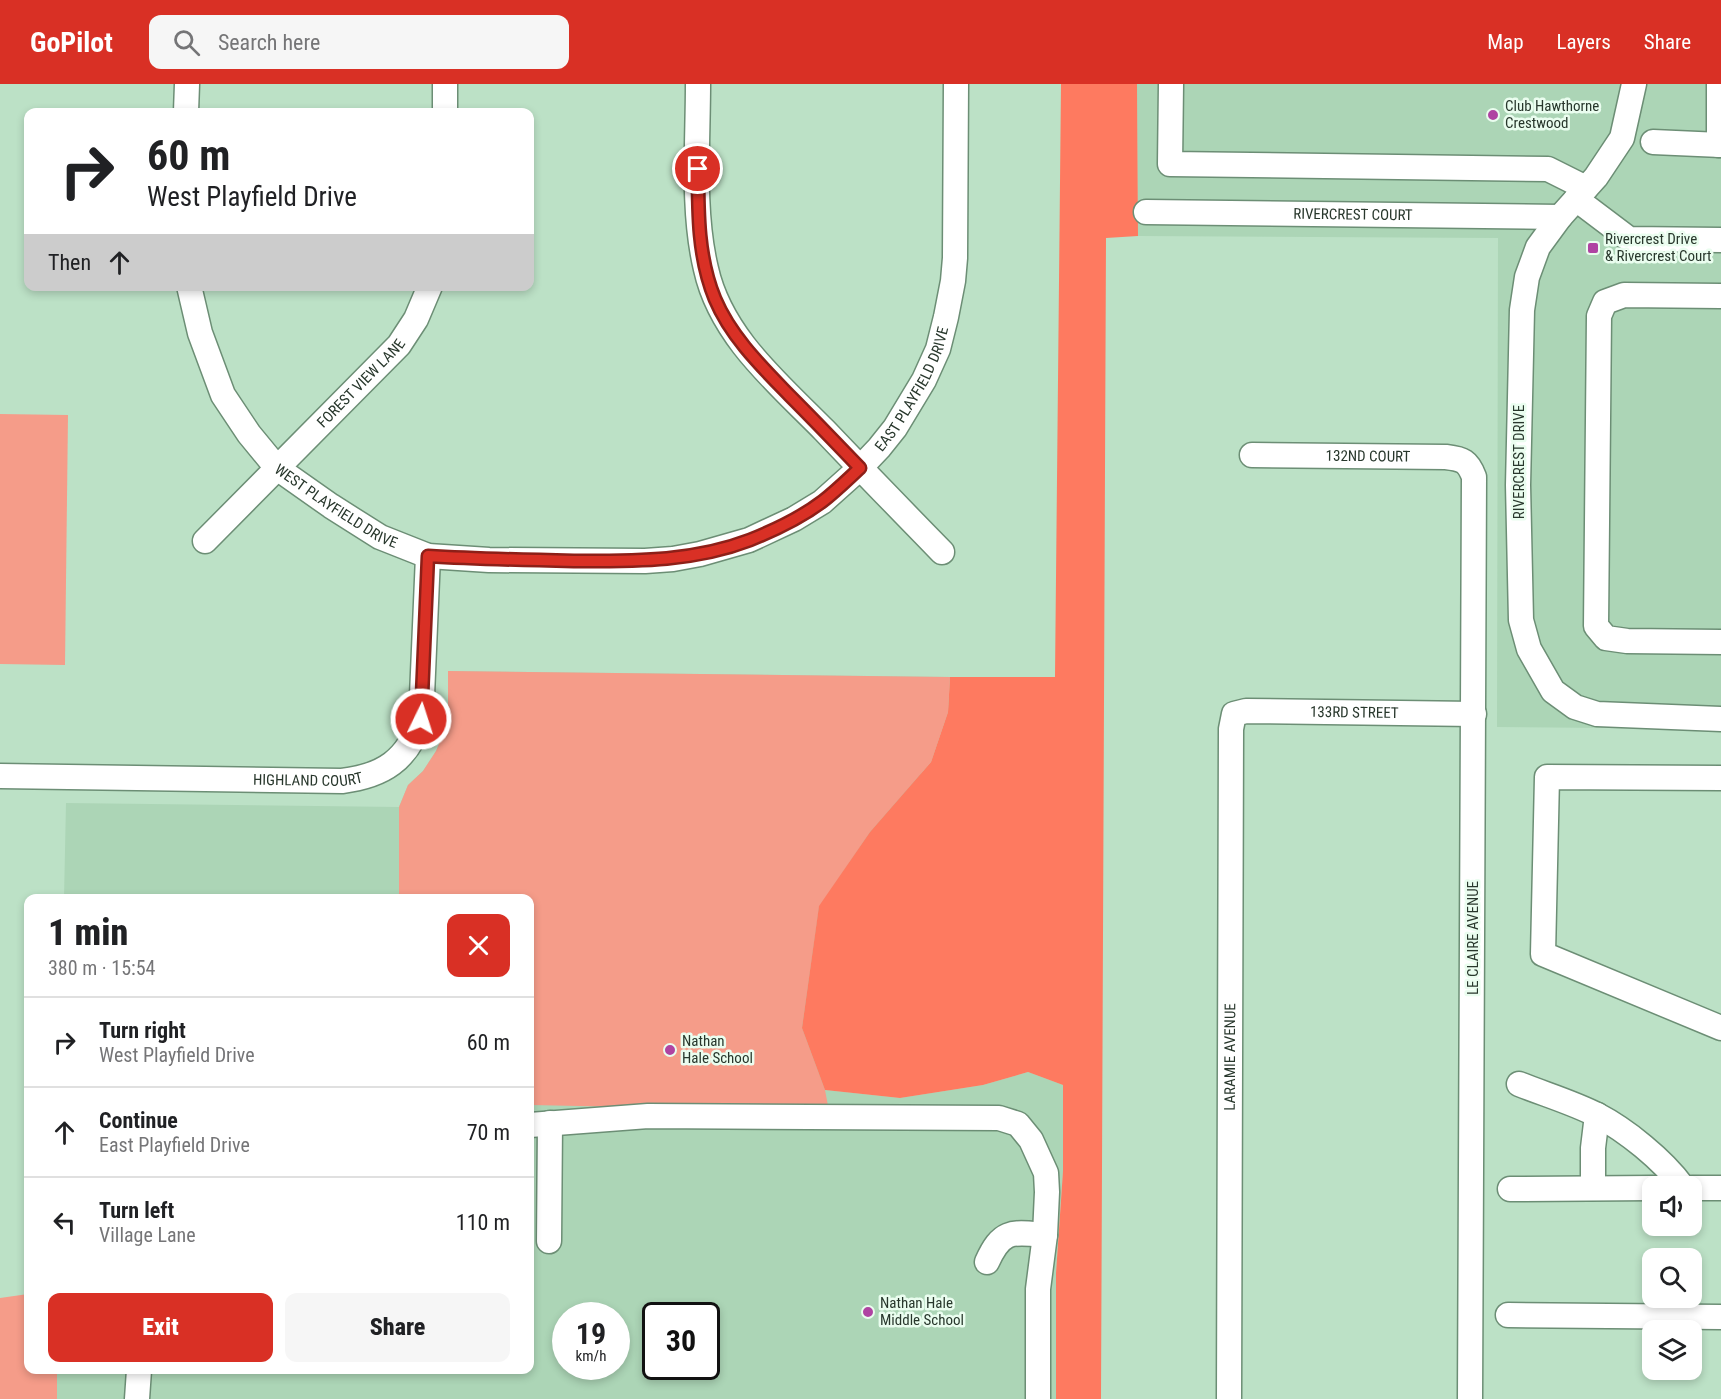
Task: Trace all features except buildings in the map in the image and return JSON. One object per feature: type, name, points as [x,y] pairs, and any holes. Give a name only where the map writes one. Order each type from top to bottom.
[{"type":"street","points":[[186,108],[187,84]]},
{"type":"street","points":[[445,84],[445,108]]},
{"type":"street","points":[[698,84],[700,243],[714,298],[724,319],[754,358],[942,552]]},
{"type":"street","name":"EAST PLAYFIELD DRIVE","points":[[597,561],[673,559],[749,540],[794,519],[822,502],[879,448],[908,409],[924,380],[938,349],[946,317],[955,258],[956,84]]},
{"type":"street","points":[[1171,84],[1170,164],[1548,169],[1581,194],[1629,239],[1721,240]]},
{"type":"street","name":"RIVERCREST DRIVE","points":[[1634,84],[1622,138],[1596,177],[1560,217],[1538,247],[1527,278],[1522,310],[1518,496],[1521,620],[1529,649],[1553,691],[1575,707],[1597,714],[1721,719]]},
{"type":"street","points":[[1653,142],[1720,145],[1719,84]]},
{"type":"street","name":"RIVERCREST COURT","points":[[1146,212],[1560,217]]},
{"type":"street","name":"WEST PLAYFIELD DRIVE","points":[[190,291],[200,333],[223,395],[249,434],[277,468],[330,506],[380,537],[428,556],[489,560],[597,561]]},
{"type":"street","name":"FOREST VIEW LANE","points":[[205,541],[399,345],[416,319],[428,291]]},
{"type":"street","points":[[1721,296],[1624,295],[1605,302],[1599,316],[1596,626],[1606,638],[1627,641],[1721,642]]},
{"type":"street","name":"132ND COURT","points":[[1252,455],[1446,457],[1459,459],[1470,466],[1474,477]]},
{"type":"street","name":"LE CLAIRE AVENUE","points":[[1470,1399],[1474,477]]},
{"type":"street","name":"HIGHLAND COURT","points":[[0,776],[342,781],[371,776],[383,771],[405,751],[421,719],[428,556]]},
{"type":"street","name":"133RD STREET","points":[[1234,714],[1246,711],[1474,714]]},
{"type":"street","name":"LARAMIE AVENUE","points":[[1229,1399],[1231,729],[1234,714]]},
{"type":"street","points":[[1721,778],[1547,777],[1543,954],[1721,1028]]},
{"type":"street","points":[[1519,1084],[1598,1115],[1634,1139],[1673,1176]]},
{"type":"street","points":[[1593,1188],[1593,1148],[1598,1115]]},
{"type":"street","points":[[549,1241],[540,1124],[648,1116],[999,1118],[1018,1124],[1038,1151],[1046,1173],[1047,1192],[1038,1289],[1038,1399]]},
{"type":"street","points":[[1510,1189],[1642,1188]]},
{"type":"street","points":[[1702,1188],[1721,1188]]},
{"type":"street","points":[[987,1262],[995,1245],[1005,1237],[1016,1232],[1044,1235]]},
{"type":"street","points":[[1508,1316],[1721,1317]]},
{"type":"street","points":[[137,1399],[139,1374]]},
{"type":"shaded area","points":[[1061,84],[1137,84],[1138,236],[1106,238],[1101,1399],[1056,1399],[1056,1273],[1063,1171],[1063,1085],[1028,1072],[983,1085],[900,1098],[825,1090],[802,1028],[819,906],[870,832],[931,762],[948,712],[950,677],[1055,677]]},
{"type":"shaded area","points":[[1137,84],[1721,84],[1721,729],[1497,727],[1498,238],[1138,236]]},
{"type":"shaded area","points":[[0,414],[68,415],[65,665],[0,664]]},
{"type":"shaded area","name":"Nathan Hale School","points":[[448,671],[950,677],[825,1090],[900,1098],[983,1085],[1028,1072],[1063,1085],[1063,1171],[1056,1273],[1056,1399],[57,1399],[57,1374],[534,1374],[534,894],[64,894],[66,803],[399,807],[408,785],[423,771],[436,751],[445,730],[448,711]]},
{"type":"shaded area","points":[[448,671],[950,677],[948,712],[931,762],[870,832],[819,907],[802,1028],[825,1090],[829,1111],[534,1105],[534,894],[399,894],[399,807],[408,785],[423,771],[436,751],[445,730],[448,711]]},
{"type":"shaded area","points":[[24,1295],[24,1374],[57,1374],[57,1399],[0,1399],[0,1298]]},
{"type":"place","name":"Club Hawthorne Crestwood","points":[[1493,115]]},
{"type":"place","name":"Rivercrest Drive & Rivercrest Court","points":[[1593,248]]},
{"type":"place","name":"Nathan Hale School","points":[[670,1050]]},
{"type":"place","name":"Nathan Hale Middle School","points":[[868,1312]]},
{"type":"route","points":[[421,719],[428,556],[489,560],[645,561],[700,554],[749,540],[794,519],[822,502],[860,468],[754,358],[724,319],[714,298],[700,243],[698,169]]}]
